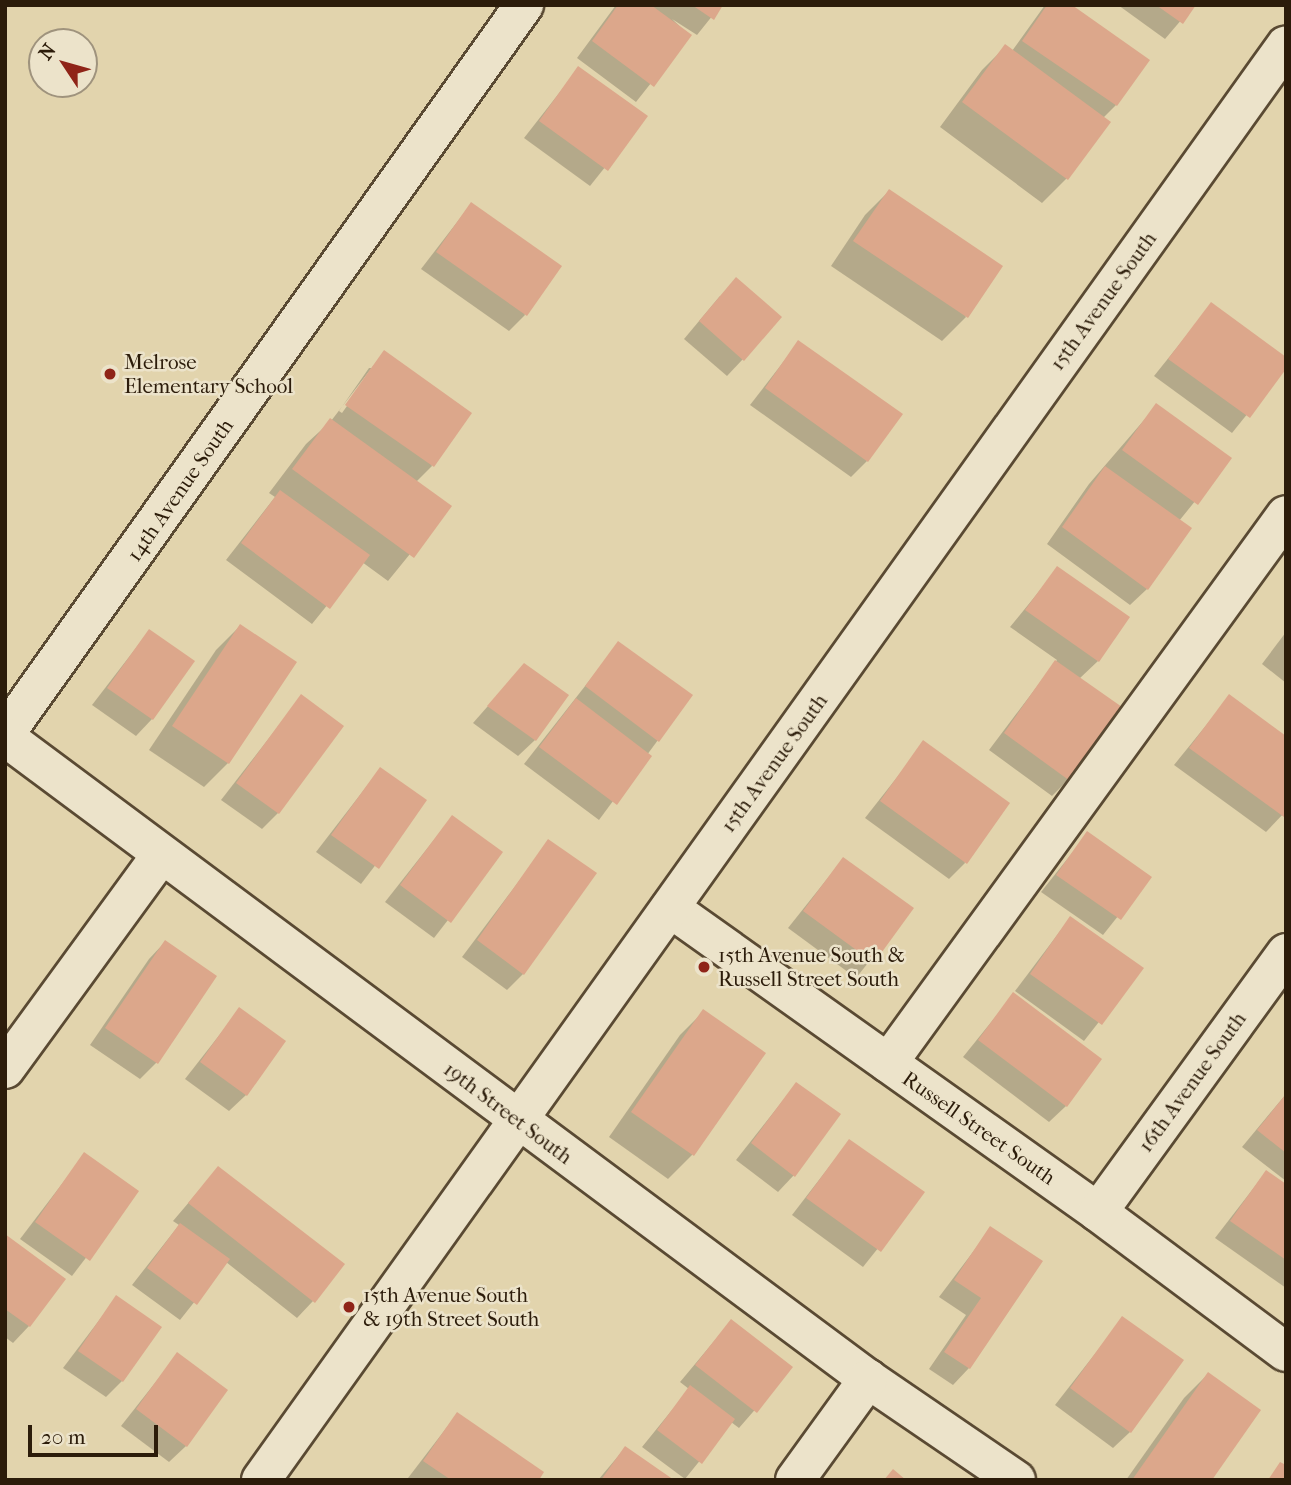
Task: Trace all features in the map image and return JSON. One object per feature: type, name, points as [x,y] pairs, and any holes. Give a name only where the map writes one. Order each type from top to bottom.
[{"type":"street","name":"14th Avenue South","points":[[5,736],[524,5]]},
{"type":"street","name":"15th Avenue South","points":[[261,1480],[1282,59]]},
{"type":"street","points":[[888,1063],[1286,515]]},
{"type":"street","name":"19th Street South","points":[[5,736],[161,855],[868,1379],[1016,1480]]},
{"type":"street","points":[[5,1069],[161,855]]},
{"type":"street","name":"Russell Street South","points":[[670,908],[1098,1212],[1286,1352]]},
{"type":"street","name":"16th Avenue South","points":[[1098,1212],[1286,953]]},
{"type":"street","points":[[795,1480],[868,1379]]},
{"type":"building","points":[[618,5],[651,5],[692,35],[654,87],[592,41]]},
{"type":"building","points":[[692,5],[723,5],[714,20]]},
{"type":"building","points":[[1047,5],[1072,5],[1150,60],[1117,106],[1022,41]]},
{"type":"building","points":[[1156,5],[1196,5],[1183,24]]},
{"type":"building","points":[[1005,44],[1111,122],[1068,180],[962,102]]},
{"type":"building","points":[[578,66],[648,116],[608,171],[539,121]]},
{"type":"building","points":[[889,189],[1003,266],[968,318],[853,241]]},
{"type":"building","points":[[471,202],[562,266],[527,316],[436,252]]},
{"type":"building","points":[[736,277],[782,317],[744,361],[699,321]]},
{"type":"building","points":[[1211,302],[1286,357],[1286,369],[1250,418],[1168,359]]},
{"type":"building","points":[[798,340],[903,414],[868,462],[765,388]]},
{"type":"building","points":[[384,350],[472,413],[434,467],[345,405]]},
{"type":"building","points":[[1156,403],[1232,458],[1198,505],[1122,450]]},
{"type":"building","points":[[330,418],[452,506],[414,558],[292,469]]},
{"type":"building","points":[[1105,466],[1192,528],[1148,590],[1062,527]]},
{"type":"building","points":[[280,490],[370,555],[330,609],[241,543]]},
{"type":"building","points":[[1057,566],[1130,617],[1099,662],[1025,610]]},
{"type":"building","points":[[240,624],[297,662],[229,764],[172,726]]},
{"type":"building","points":[[149,629],[195,661],[153,720],[107,688]]},
{"type":"building","points":[[618,641],[693,695],[659,742],[585,686]]},
{"type":"building","points":[[1055,660],[1122,707],[1070,781],[1004,733]]},
{"type":"building","points":[[524,663],[569,695],[536,741],[487,706]]},
{"type":"building","points":[[301,694],[344,726],[279,814],[236,783]]},
{"type":"building","points":[[1229,694],[1286,736],[1284,817],[1189,748]]},
{"type":"building","points":[[576,698],[652,756],[617,805],[539,747]]},
{"type":"building","points":[[923,740],[1010,803],[967,864],[880,801]]},
{"type":"building","points":[[380,767],[427,800],[379,869],[331,835]]},
{"type":"building","points":[[452,815],[503,852],[451,923],[400,885]]},
{"type":"building","points":[[1087,831],[1152,877],[1121,920],[1056,875]]},
{"type":"building","points":[[548,839],[597,873],[524,975],[477,940]]},
{"type":"building","points":[[843,857],[914,908],[874,963],[803,911]]},
{"type":"building","points":[[1070,916],[1144,968],[1102,1025],[1030,974]]},
{"type":"building","points":[[165,940],[217,976],[158,1064],[105,1028]]},
{"type":"building","points":[[1013,992],[1102,1059],[1067,1107],[978,1040]]},
{"type":"building","points":[[239,1007],[286,1041],[247,1096],[200,1062]]},
{"type":"building","points":[[703,1009],[766,1053],[694,1156],[631,1112]]},
{"type":"building","points":[[796,1082],[841,1114],[795,1177],[751,1143]]},
{"type":"building","points":[[1286,1094],[1286,1153],[1257,1130]]},
{"type":"building","points":[[849,1139],[925,1192],[881,1252],[806,1198]]},
{"type":"building","points":[[84,1152],[139,1191],[90,1261],[35,1222]]},
{"type":"building","points":[[218,1166],[345,1264],[315,1303],[188,1203]]},
{"type":"building","points":[[1266,1170],[1286,1184],[1286,1260],[1230,1221]]},
{"type":"building","points":[[180,1223],[230,1259],[197,1305],[147,1268]]},
{"type":"building","points":[[990,1226],[1043,1261],[970,1369],[944,1352],[981,1298],[954,1280]]},
{"type":"building","points":[[5,1234],[66,1279],[30,1327],[5,1309]]},
{"type":"building","points":[[116,1295],[162,1327],[123,1382],[78,1351]]},
{"type":"building","points":[[1122,1316],[1184,1360],[1131,1433],[1070,1388]]},
{"type":"building","points":[[731,1319],[793,1367],[757,1413],[695,1365]]},
{"type":"building","points":[[177,1352],[228,1390],[187,1447],[136,1409]]},
{"type":"building","points":[[1208,1372],[1261,1410],[1212,1480],[1132,1480]]},
{"type":"building","points":[[690,1385],[735,1419],[702,1464],[657,1430]]},
{"type":"building","points":[[457,1412],[544,1472],[539,1480],[451,1480],[423,1461]]},
{"type":"building","points":[[625,1446],[674,1480],[601,1480]]},
{"type":"building","points":[[1280,1462],[1286,1465],[1286,1480],[1268,1480]]},
{"type":"building","points":[[893,1469],[906,1480],[884,1480]]},
{"type":"place","name":"Melrose Elementary School","points":[[110,374]]},
{"type":"place","name":"15th Avenue South & Russell Street South","points":[[704,967]]},
{"type":"place","name":"15th Avenue South & 19th Street South","points":[[349,1307]]}]
